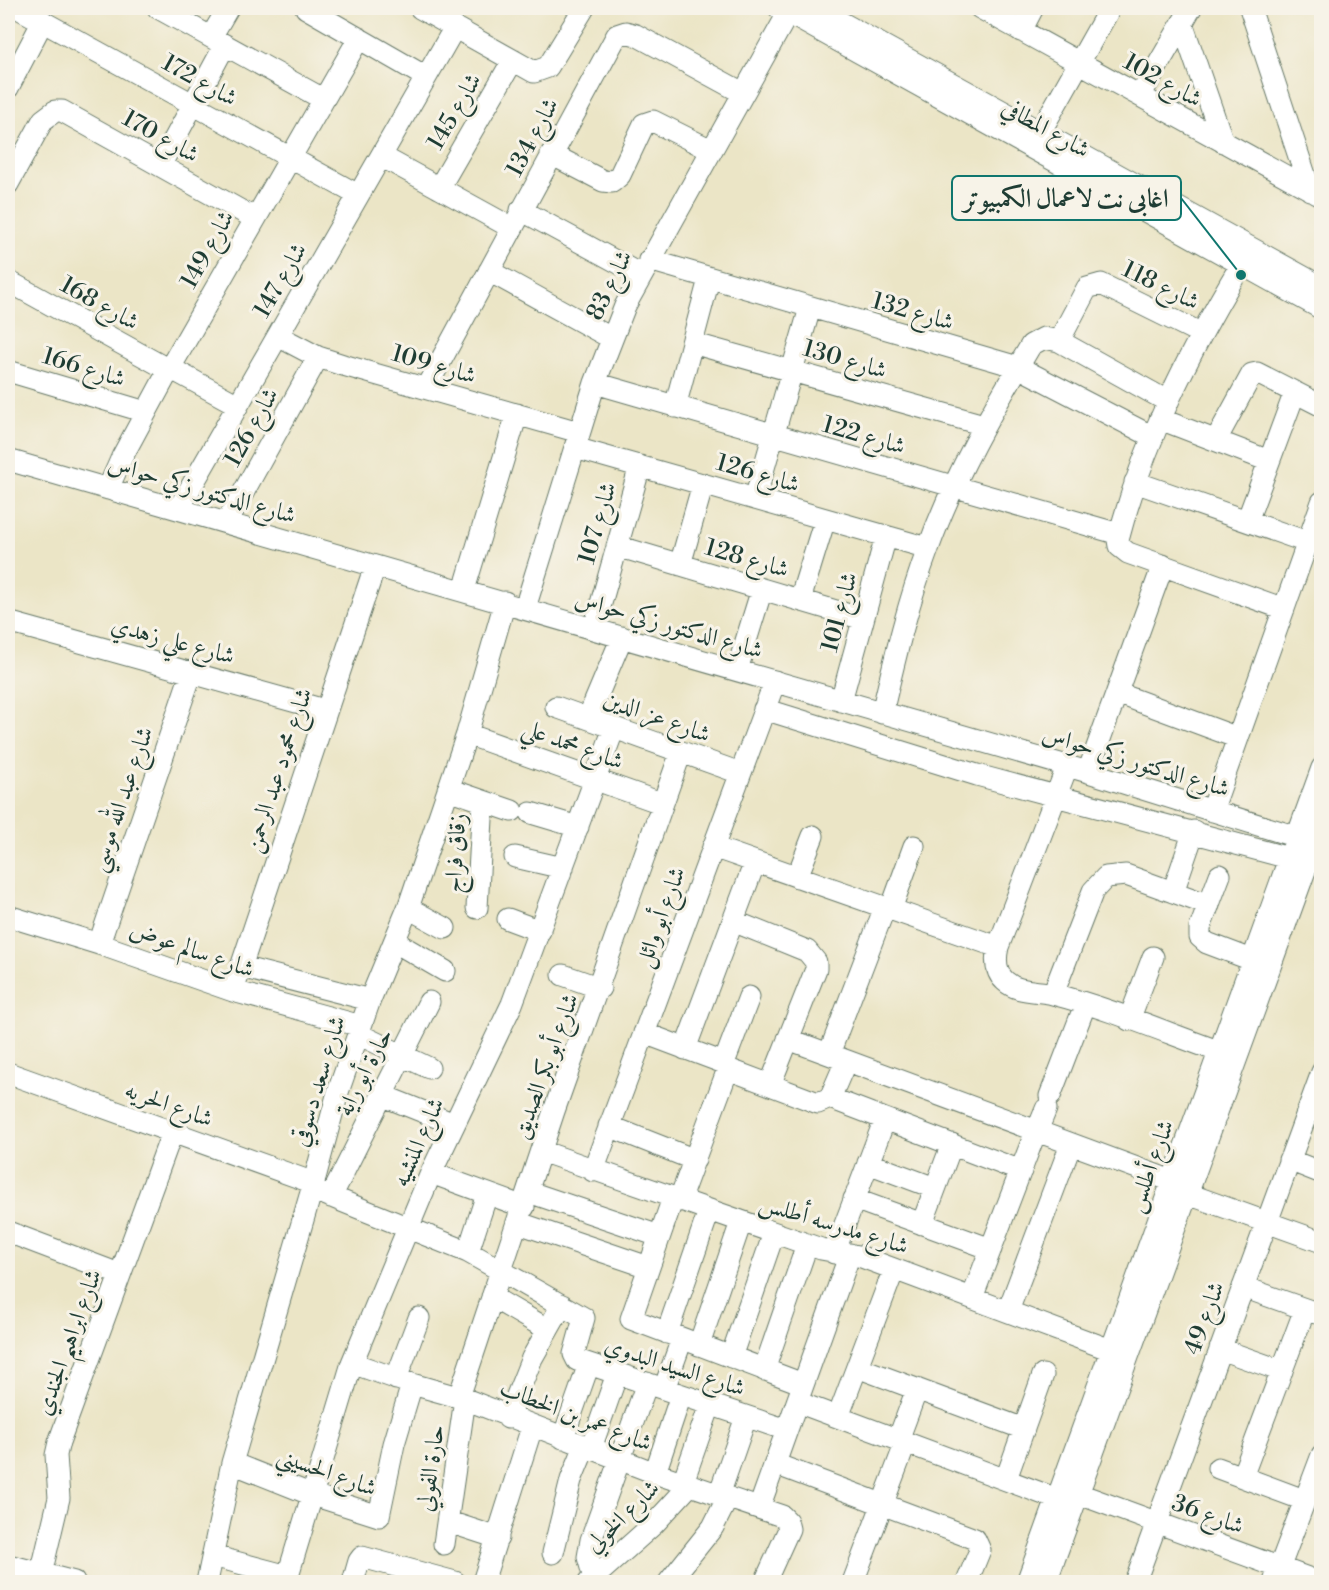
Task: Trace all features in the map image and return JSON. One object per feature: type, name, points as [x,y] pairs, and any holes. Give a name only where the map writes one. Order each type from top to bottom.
[{"type":"street","name":"شارع 172","points":[[18,8],[358,195]]},
{"type":"street","points":[[158,8],[323,99]]},
{"type":"street","points":[[161,164],[193,106],[228,8]]},
{"type":"street","points":[[420,8],[534,72],[548,68],[578,10]]},
{"type":"street","name":"شارع المطافي","points":[[815,8],[1241,265],[1322,309]]},
{"type":"street","name":"شارع 102","points":[[980,8],[1316,193]]},
{"type":"street","points":[[1021,31],[1033,8]]},
{"type":"street","points":[[1036,140],[1110,8]]},
{"type":"street","points":[[1250,8],[1316,193]]},
{"type":"street","points":[[311,9],[426,77]]},
{"type":"street","name":"شارع المطافي","points":[[786,9],[1322,287]]},
{"type":"street","name":"شارع 83","points":[[515,605],[577,440],[611,338],[645,268],[743,93],[786,9]]},
{"type":"street","points":[[1140,96],[1186,15]]},
{"type":"street","points":[[1186,15],[1223,142]]},
{"type":"street","points":[[8,88],[43,21]]},
{"type":"street","name":"شارع 147","points":[[179,508],[455,27]]},
{"type":"street","name":"شارع 134","points":[[426,388],[617,35],[626,32],[636,35],[743,93]]},
{"type":"street","name":"شارع 149","points":[[108,489],[169,369],[359,38]]},
{"type":"street","name":"شارع 145","points":[[439,188],[520,64]]},
{"type":"street","name":"شارع 170","points":[[14,158],[48,114],[62,111],[161,164],[254,218]]},
{"type":"street","points":[[551,154],[603,181],[612,182],[620,175],[644,124],[653,121],[711,150]]},
{"type":"street","name":"شارع 132","points":[[381,156],[439,188],[645,268],[709,279],[1018,368],[1160,419]]},
{"type":"street","points":[[8,184],[14,158]]},
{"type":"street","points":[[1241,265],[1200,333],[1160,419],[1135,482],[1119,534],[1119,546],[1123,550],[1162,565],[1284,609]]},
{"type":"street","points":[[489,271],[611,338]]},
{"type":"street","points":[[675,407],[709,279]]},
{"type":"street","name":"شارع 168","points":[[8,281],[238,405]]},
{"type":"street","name":"شارع 118","points":[[1059,340],[1087,288],[1101,284],[1200,333]]},
{"type":"street","points":[[755,499],[810,308]]},
{"type":"street","name":"شارع 109","points":[[278,336],[318,357],[516,414],[577,440]]},
{"type":"street","points":[[882,713],[908,608],[928,548],[952,488],[984,425],[1031,345],[1037,340],[1052,338],[1059,340],[1160,419],[1269,461]]},
{"type":"street","name":"شارع 130","points":[[692,343],[984,425]]},
{"type":"street","points":[[8,356],[18,365],[14,373]]},
{"type":"street","name":"شارع 126","points":[[227,522],[318,357]]},
{"type":"street","name":"شارع 166","points":[[14,373],[146,412]]},
{"type":"street","points":[[1216,440],[1252,374],[1257,374],[1322,406]]},
{"type":"street","name":"شارع 122","points":[[595,383],[952,488],[1119,534]]},
{"type":"street","points":[[1246,521],[1295,392]]},
{"type":"street","points":[[464,590],[516,414]]},
{"type":"street","name":"شارع 126","points":[[577,440],[640,466],[928,548]]},
{"type":"street","name":"شارع الدكتور زكي حواس","points":[[8,460],[464,590],[1077,770],[1212,811],[1310,848]]},
{"type":"street","name":"شارع 107","points":[[594,628],[640,466]]},
{"type":"street","points":[[1135,482],[1307,542]]},
{"type":"street","points":[[680,565],[704,484]]},
{"type":"street","points":[[1212,811],[1322,502]]},
{"type":"street","points":[[800,600],[825,519]]},
{"type":"street","name":"شارع 101","points":[[841,701],[886,536]]},
{"type":"street","name":"شارع 128","points":[[617,546],[863,619]]},
{"type":"street","points":[[1162,565],[1117,693],[1077,770],[1057,795],[998,947],[996,959],[998,970],[1004,980],[1013,987],[1053,994],[1228,1055]]},
{"type":"street","name":"شارع محمود عبد الرحمن","points":[[233,991],[375,566]]},
{"type":"street","points":[[737,670],[762,589]]},
{"type":"street","name":"شارع سعد دسوقي","points":[[207,1582],[232,1462],[319,1190],[338,1092],[370,1000],[408,908],[467,734],[515,605]]},
{"type":"street","name":"شارع علي زهدي","points":[[8,622],[192,671],[325,710]]},
{"type":"street","points":[[588,718],[622,637]]},
{"type":"street","name":"شارع عبد الله موسي","points":[[99,944],[192,671]]},
{"type":"street","name":"شارع أبو وائل","points":[[593,1171],[775,681]]},
{"type":"street","points":[[1117,693],[1238,738]]},
{"type":"street","name":"شارع عز الدين","points":[[556,707],[740,773]]},
{"type":"street","name":"شارع الدكتور زكي حواس","points":[[764,709],[977,775],[1194,831],[1310,848]]},
{"type":"street","name":"شارع المنشيه","points":[[287,1579],[310,1494],[352,1363],[431,1173],[501,1030],[540,931],[614,728]]},
{"type":"street","name":"شارع محمد علي","points":[[467,734],[661,803]]},
{"type":"street","name":"شارع أبو بكر الصديق","points":[[462,1398],[492,1297],[503,1271],[541,1151],[600,988],[661,803],[681,752]]},
{"type":"street","name":"شارع أطلس","points":[[1027,1582],[1111,1350],[1169,1216],[1228,1055],[1310,848],[1322,768]]},
{"type":"street","points":[[448,789],[578,827]]},
{"type":"street","name":"زقاق فراج","points":[[477,908],[483,801]]},
{"type":"street","points":[[1173,892],[1194,831]]},
{"type":"street","points":[[797,877],[813,836]]},
{"type":"street","points":[[830,1098],[837,1058],[888,908],[914,846]]},
{"type":"street","points":[[713,847],[998,947]]},
{"type":"street","name":"شارع أطلس","points":[[1228,1055],[1252,960],[1310,848]]},
{"type":"street","points":[[515,857],[563,868]]},
{"type":"street","points":[[685,1049],[755,862]]},
{"type":"street","points":[[1053,994],[1098,883],[1116,874],[1126,875],[1209,905]]},
{"type":"street","points":[[1220,874],[1200,928],[1200,938],[1207,943],[1252,960]]},
{"type":"street","points":[[408,908],[445,928]]},
{"type":"street","points":[[508,918],[540,931]]},
{"type":"street","points":[[733,921],[813,955],[816,969],[770,1085]]},
{"type":"street","name":"شارع سالم عوض","points":[[10,924],[99,944],[233,991],[359,1030],[400,1055],[429,1068]]},
{"type":"street","points":[[395,942],[445,971]]},
{"type":"street","points":[[1129,1020],[1153,957]]},
{"type":"street","points":[[241,967],[370,1000]]},
{"type":"street","points":[[563,975],[600,988]]},
{"type":"street","points":[[749,998],[695,1160],[659,1236],[631,1319],[764,1370],[838,1418],[1057,1499]]},
{"type":"street","name":"حارة أبو راية","points":[[319,1190],[381,1095],[429,1002]]},
{"type":"street","points":[[972,1298],[1085,1005]]},
{"type":"street","points":[[644,1033],[818,1103],[830,1098],[1021,1171]]},
{"type":"street","points":[[788,1039],[1071,1144],[1322,1242]]},
{"type":"street","name":"شارع 49","points":[[1135,1582],[1289,1160],[1317,1099],[1322,1072]]},
{"type":"street","name":"شارع الحريه","points":[[8,1073],[319,1190],[468,1252],[503,1271]]},
{"type":"street","points":[[381,1095],[454,1124]]},
{"type":"street","points":[[759,1508],[800,1393],[842,1253],[855,1199],[885,1119]]},
{"type":"street","points":[[609,1126],[695,1160]]},
{"type":"street","name":"شارع ابراهيم الجندي","points":[[42,1577],[59,1498],[56,1455],[59,1442],[172,1133]]},
{"type":"street","points":[[921,1224],[952,1144]]},
{"type":"street","points":[[1008,1311],[1071,1144]]},
{"type":"street","name":"شارع مدرسه أطلس","points":[[541,1151],[807,1245],[894,1269],[1111,1350]]},
{"type":"street","points":[[1289,1160],[1322,1173]]},
{"type":"street","points":[[868,1163],[935,1188]]},
{"type":"street","points":[[431,1173],[524,1207],[659,1236]]},
{"type":"street","points":[[468,1252],[486,1194]]},
{"type":"street","points":[[855,1199],[991,1249]]},
{"type":"street","points":[[524,1207],[648,1267]]},
{"type":"street","points":[[682,1339],[709,1211]]},
{"type":"street","name":"شارع أطلس","points":[[1046,1582],[1079,1494],[1169,1216]]},
{"type":"street","points":[[592,1580],[589,1551],[621,1460],[664,1389],[682,1339],[741,1222]]},
{"type":"street","points":[[8,1232],[119,1274]]},
{"type":"street","points":[[731,1357],[774,1233]]},
{"type":"street","points":[[764,1370],[807,1245]]},
{"type":"street","points":[[838,1418],[894,1269]]},
{"type":"street","name":"شارع السيد البدوي","points":[[503,1271],[585,1319],[574,1354],[577,1360],[787,1430]]},
{"type":"street","points":[[1242,1477],[1282,1371],[1313,1312],[1243,1287]]},
{"type":"street","points":[[492,1297],[547,1329]]},
{"type":"street","points":[[508,1418],[532,1358],[562,1305]]},
{"type":"street","points":[[404,1382],[419,1318]]},
{"type":"street","points":[[1220,1349],[1282,1371]]},
{"type":"street","name":"شارع عمر بن الخطاب","points":[[352,1363],[404,1382],[462,1398],[508,1418],[654,1473],[782,1516],[788,1521],[789,1529],[765,1582]]},
{"type":"street","points":[[562,1438],[589,1364]]},
{"type":"street","points":[[857,1367],[1024,1429]]},
{"type":"street","points":[[553,1553],[571,1480],[588,1447],[617,1374]]},
{"type":"street","points":[[1006,1479],[1043,1375]]},
{"type":"street","name":"شارع الحسيني","points":[[232,1462],[310,1494],[374,1516],[380,1515],[404,1382]]},
{"type":"street","points":[[654,1473],[664,1389]]},
{"type":"street","points":[[853,1582],[882,1504],[917,1389]]},
{"type":"street","name":"حارة الفولي","points":[[444,1544],[449,1522],[462,1398]]},
{"type":"street","points":[[686,1484],[710,1405]]},
{"type":"street","points":[[669,1582],[713,1527],[746,1417]]},
{"type":"street","points":[[483,1582],[532,1427]]},
{"type":"street","points":[[1276,1575],[1322,1455]]},
{"type":"street","points":[[775,1464],[975,1539],[980,1550],[967,1582]]},
{"type":"street","points":[[1218,1468],[1304,1500]]},
{"type":"street","name":"شارع الخولي","points":[[592,1580],[654,1524],[686,1484]]},
{"type":"street","name":"شارع 36","points":[[1079,1494],[1157,1522],[1276,1575],[1319,1582]]},
{"type":"street","points":[[449,1522],[498,1538]]},
{"type":"street","points":[[213,1556],[287,1579]]},
{"type":"street","points":[[353,1582],[358,1561],[362,1557],[455,1582]]},
{"type":"street","points":[[8,1565],[42,1577],[74,1582]]},
{"type":"place","name":"اغابى نت لاعمال الكمبيوتر","points":[[1241,275]]}]
